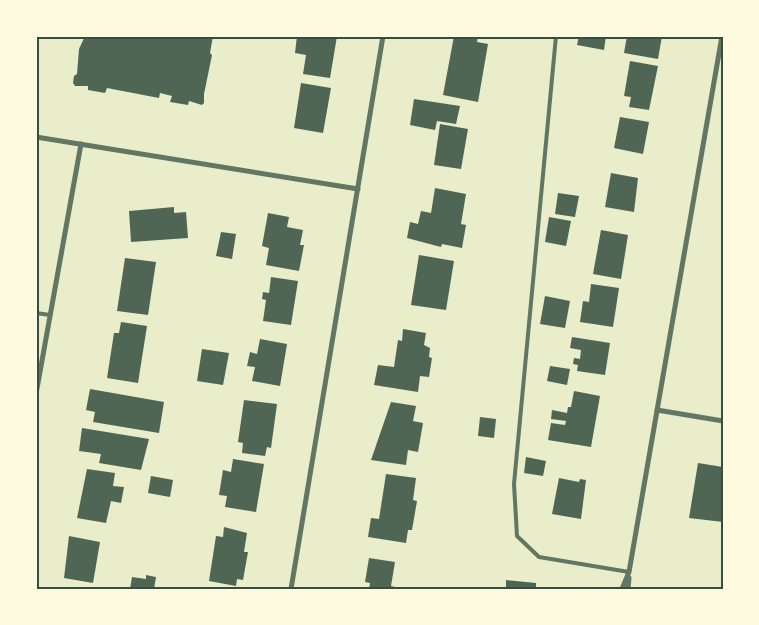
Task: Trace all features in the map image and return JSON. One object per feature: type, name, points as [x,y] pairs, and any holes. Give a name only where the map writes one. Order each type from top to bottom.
[{"type":"street","points":[[291,589],[383,36]]},
{"type":"street","points":[[628,589],[629,572],[722,36]]},
{"type":"street","points":[[36,137],[358,189]]},
{"type":"street","points":[[36,394],[81,144]]},
{"type":"street","points":[[657,410],[723,420]]},
{"type":"street","points":[[622,589],[629,572]]},
{"type":"lane","points":[[556,36],[514,484],[517,536],[539,557],[629,572]]},
{"type":"lane","points":[[36,313],[50,315]]},
{"type":"building","points":[[85,36],[213,36],[210,53],[212,55],[204,103],[202,105],[189,101],[188,105],[170,102],[172,96],[160,93],[159,98],[107,88],[105,93],[88,90],[88,86],[75,86],[73,83],[74,76],[77,74],[79,49]]},
{"type":"building","points":[[297,36],[337,36],[330,78],[303,74],[306,55],[295,53]]},
{"type":"building","points":[[454,36],[478,36],[477,42],[488,44],[478,102],[443,95]]},
{"type":"building","points":[[579,36],[606,36],[604,50],[577,45]]},
{"type":"building","points":[[627,36],[662,36],[658,59],[624,53]]},
{"type":"building","points":[[630,61],[658,66],[649,110],[629,107],[631,97],[624,96]]},
{"type":"building","points":[[301,83],[331,88],[323,133],[294,128]]},
{"type":"building","points":[[414,99],[460,106],[456,124],[437,121],[435,130],[410,125]]},
{"type":"building","points":[[620,117],[649,122],[643,154],[614,148]]},
{"type":"building","points":[[440,124],[468,129],[461,169],[434,165]]},
{"type":"building","points":[[611,173],[638,178],[634,212],[605,207]]},
{"type":"building","points":[[435,188],[466,194],[461,224],[466,225],[462,248],[442,244],[441,247],[407,238],[410,222],[418,224],[421,211],[431,213]]},
{"type":"building","points":[[558,193],[579,196],[575,217],[555,214]]},
{"type":"building","points":[[174,207],[174,213],[186,212],[188,238],[131,242],[129,211]]},
{"type":"building","points":[[268,213],[289,217],[287,227],[303,230],[300,245],[304,245],[299,271],[266,265],[269,248],[262,246]]},
{"type":"building","points":[[549,217],[571,221],[566,246],[545,242]]},
{"type":"building","points":[[601,230],[628,235],[621,279],[593,274]]},
{"type":"building","points":[[221,232],[236,234],[232,259],[216,256]]},
{"type":"building","points":[[419,255],[454,261],[446,310],[411,305]]},
{"type":"building","points":[[125,258],[156,262],[148,315],[117,311]]},
{"type":"building","points":[[271,277],[298,281],[291,325],[263,321],[266,300],[262,299],[263,292],[269,293]]},
{"type":"building","points":[[591,284],[619,288],[613,327],[580,322],[583,301],[589,302]]},
{"type":"building","points":[[545,296],[570,301],[565,328],[540,324]]},
{"type":"building","points":[[121,322],[147,326],[138,383],[107,378],[114,333],[119,333]]},
{"type":"building","points":[[403,329],[426,333],[424,345],[430,348],[429,357],[432,358],[429,377],[420,376],[418,392],[374,385],[378,365],[394,367],[398,340],[402,341]]},
{"type":"building","points":[[572,337],[610,343],[605,375],[577,371],[578,365],[573,364],[574,358],[580,359],[581,350],[570,348]]},
{"type":"building","points":[[260,339],[287,344],[280,386],[252,381],[255,367],[247,366],[250,352],[257,354]]},
{"type":"building","points":[[202,349],[229,353],[223,385],[197,381]]},
{"type":"building","points":[[550,366],[570,369],[567,385],[547,381]]},
{"type":"building","points":[[90,389],[164,402],[159,433],[93,422],[95,412],[86,410]]},
{"type":"building","points":[[574,391],[600,396],[591,447],[548,440],[551,423],[565,425],[566,421],[551,419],[552,410],[567,413],[568,407],[571,407]]},
{"type":"building","points":[[244,400],[277,404],[271,448],[267,447],[265,456],[242,453],[243,443],[238,442]]},
{"type":"building","points":[[391,402],[416,406],[413,421],[423,423],[418,452],[408,450],[406,465],[371,460]]},
{"type":"building","points":[[480,417],[496,419],[494,438],[478,436]]},
{"type":"building","points":[[82,428],[149,439],[141,470],[99,463],[101,454],[79,451]]},
{"type":"building","points":[[526,457],[546,461],[543,476],[524,473]]},
{"type":"building","points":[[233,459],[264,464],[256,512],[225,507],[227,496],[219,495],[223,470],[231,472]]},
{"type":"building","points":[[698,463],[723,467],[723,522],[689,518]]},
{"type":"building","points":[[87,469],[115,473],[113,486],[124,487],[121,503],[111,501],[106,523],[77,518]]},
{"type":"building","points":[[386,474],[416,478],[413,500],[417,501],[412,530],[408,530],[406,543],[368,537],[371,518],[379,519]]},
{"type":"building","points":[[151,476],[173,480],[170,497],[148,493]]},
{"type":"building","points":[[559,478],[579,482],[580,479],[586,480],[581,519],[552,514]]},
{"type":"building","points":[[224,527],[247,533],[244,552],[248,552],[243,580],[237,579],[236,586],[209,581],[216,536],[223,537]]},
{"type":"building","points":[[69,536],[100,542],[93,583],[64,578]]},
{"type":"building","points":[[369,558],[395,562],[391,586],[403,589],[369,589],[370,583],[365,582]]},
{"type":"building","points":[[146,575],[156,577],[154,589],[130,589],[132,577],[146,579]]},
{"type":"building","points":[[506,580],[536,583],[536,589],[506,589]]}]
